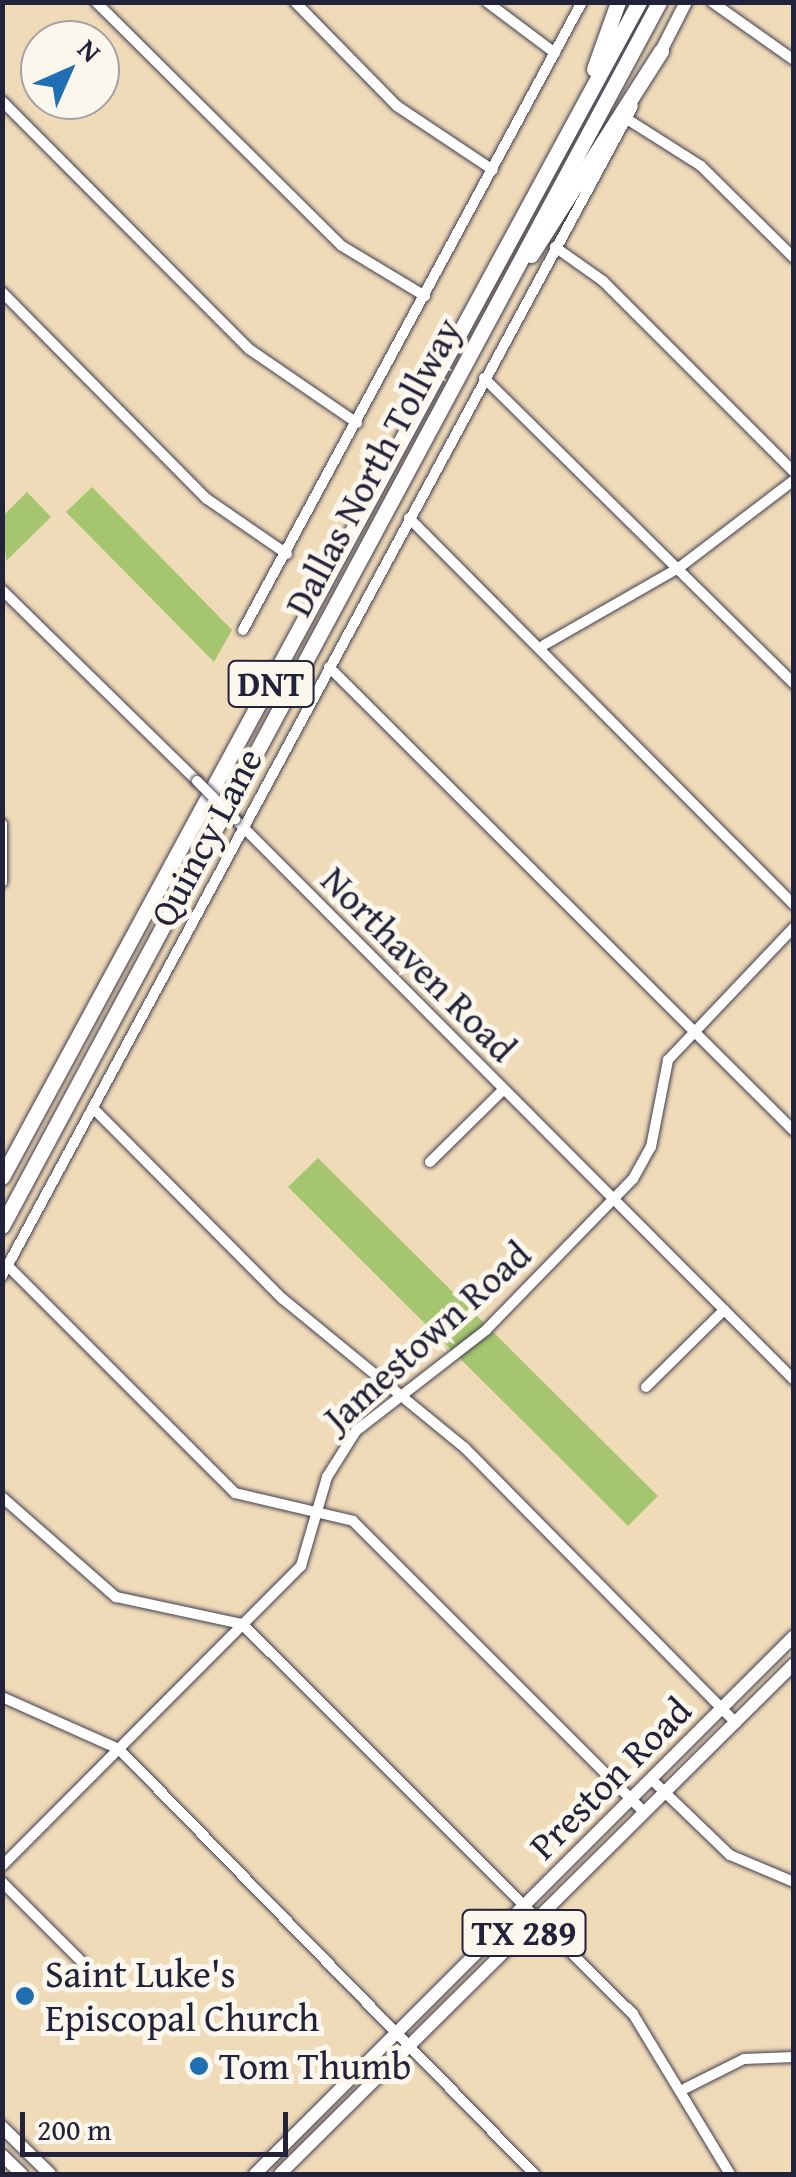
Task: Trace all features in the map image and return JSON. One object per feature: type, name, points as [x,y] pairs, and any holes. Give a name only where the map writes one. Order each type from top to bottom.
[{"type":"highway","points":[[577,118],[618,2]]},
{"type":"highway","name":"Dallas North Tollway","points":[[2,1177],[639,2]]},
{"type":"highway","name":"Dallas North Tollway","points":[[2,1226],[659,2]]},
{"type":"highway","points":[[514,273],[542,244],[660,50]]},
{"type":"main road","name":"Quincy Lane","points":[[660,50],[686,2]]},
{"type":"main road","name":"Preston Road","points":[[255,2174],[792,1640]]},
{"type":"main road","name":"Preston Road","points":[[280,2174],[794,1664]]},
{"type":"main road","points":[[331,2097],[344,2111]]},
{"type":"main road","points":[[2,2127],[50,2174]]},
{"type":"main road","points":[[22,2174],[7,2159],[25,2149]]},
{"type":"main road","points":[[276,2153],[290,2164]]},
{"type":"street","points":[[96,2],[342,246],[425,296]]},
{"type":"street","points":[[295,2],[396,106],[493,170]]},
{"type":"street","points":[[488,2],[555,53]]},
{"type":"street","points":[[243,630],[582,2]]},
{"type":"street","points":[[712,2],[794,60]]},
{"type":"street","name":"Quincy Lane","points":[[5,1271],[627,119],[660,50]]},
{"type":"street","points":[[2,101],[249,349],[357,423]]},
{"type":"street","points":[[627,119],[702,166],[794,258]]},
{"type":"street","points":[[555,247],[603,281],[794,472]]},
{"type":"street","points":[[2,292],[207,499],[286,554]]},
{"type":"street","points":[[484,378],[680,567],[794,684]]},
{"type":"street","points":[[544,644],[680,567],[794,480]]},
{"type":"street","points":[[410,518],[544,644],[794,904]]},
{"type":"street","name":"Northaven Road","points":[[2,590],[794,1380]]},
{"type":"street","points":[[329,667],[794,1130]]},
{"type":"street","points":[[2,824],[2,882]]},
{"type":"street","name":"Jamestown Road","points":[[2,1866],[306,1559],[346,1444],[399,1396],[486,1330],[614,1200],[644,1164],[668,1060],[692,1030],[794,927]]},
{"type":"street","points":[[430,1162],[503,1090]]},
{"type":"street","points":[[93,1108],[282,1300],[465,1448],[736,1723]]},
{"type":"street","points":[[5,1271],[225,1486],[320,1513],[365,1532],[644,1812]]},
{"type":"street","points":[[646,1387],[724,1310]]},
{"type":"street","points":[[2,1497],[116,1597],[242,1624],[633,2014],[686,2088],[730,2174]]},
{"type":"street","points":[[2,1698],[120,1749],[534,2174]]},
{"type":"street","points":[[651,1779],[730,1855],[794,1882]]},
{"type":"street","points":[[2,1882],[85,1964]]},
{"type":"street","points":[[686,2088],[744,2058],[794,2057]]},
{"type":"green space","points":[[92,487],[232,630],[214,662],[66,512]]},
{"type":"green space","points":[[27,492],[51,517],[6,561],[3,516]]},
{"type":"green space","points":[[318,1158],[658,1496],[628,1526],[288,1187]]},
{"type":"place","name":"Saint Luke's Episcopal Church","points":[[25,1996]]},
{"type":"place","name":"Tom Thumb","points":[[199,2066]]}]
